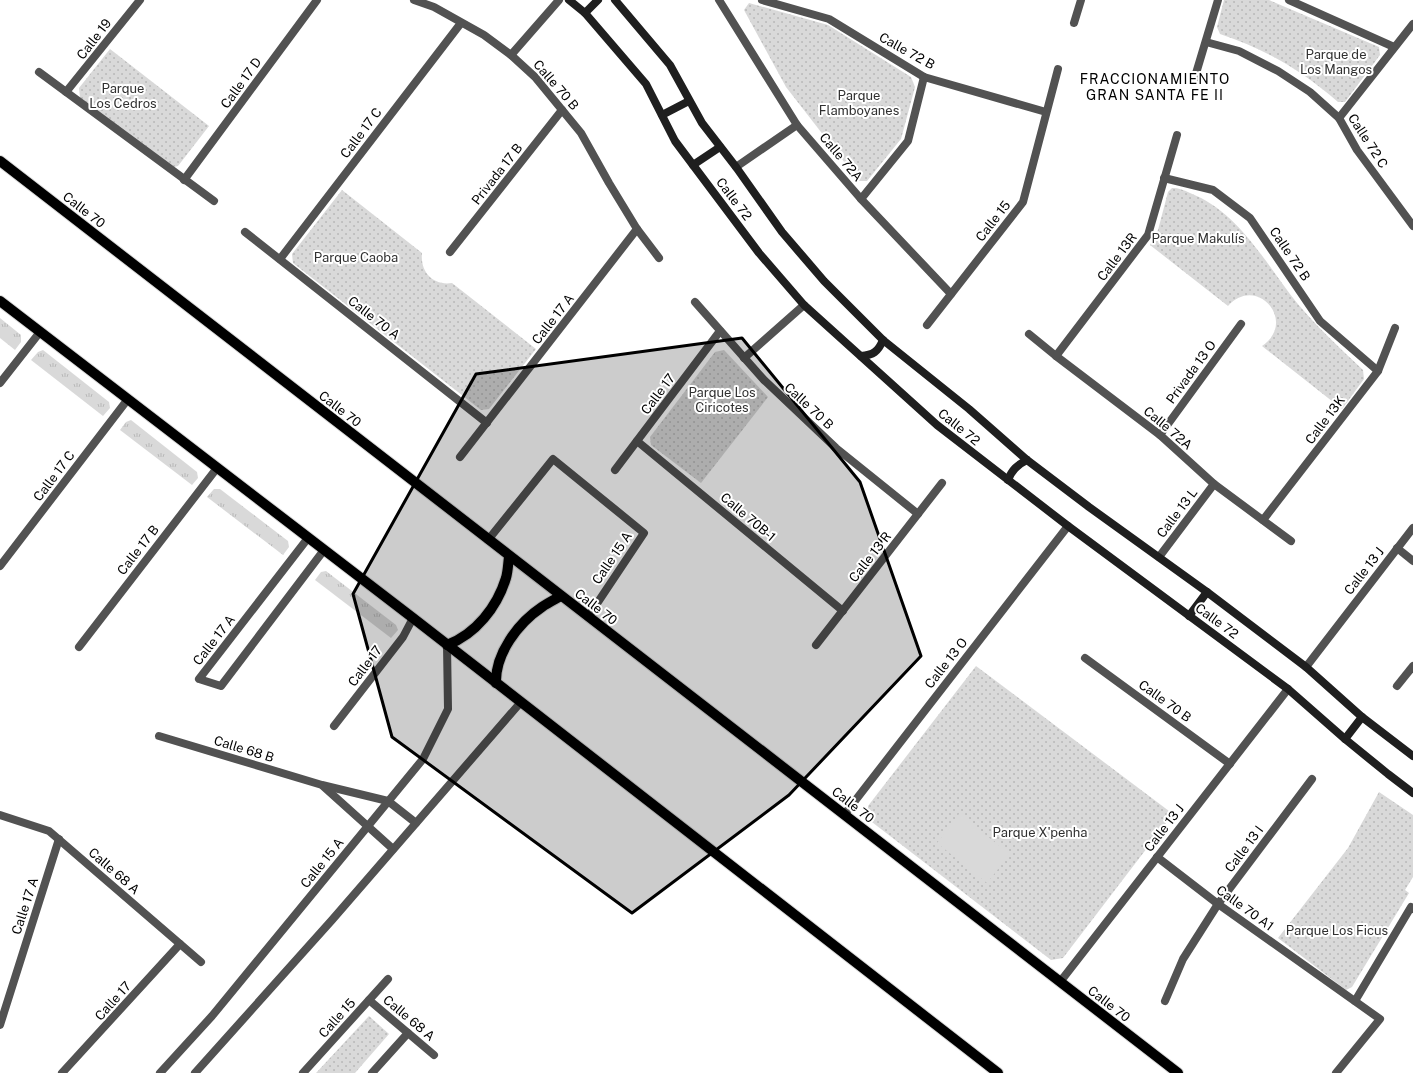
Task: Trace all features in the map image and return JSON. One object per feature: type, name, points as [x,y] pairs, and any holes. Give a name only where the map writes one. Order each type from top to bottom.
[{"type":"main road","name":"Calle 72","points":[[569,0],[585,13],[646,84],[675,141],[759,253],[804,305],[937,426],[1068,526],[1288,689],[1345,739],[1413,793]]},
{"type":"main road","points":[[585,13],[598,0]]},
{"type":"main road","name":"Calle 72","points":[[615,0],[670,65],[702,123],[782,232],[824,281],[883,340],[970,409],[1027,460],[1089,507],[1207,592],[1306,667],[1362,717],[1413,756]]},
{"type":"main road","points":[[662,116],[690,101]]},
{"type":"main road","points":[[693,166],[720,147]]},
{"type":"main road","name":"Calle 70","points":[[0,162],[1178,1073]]},
{"type":"main road","points":[[0,301],[413,618],[998,1073]]},
{"type":"main road","points":[[861,356],[870,355],[876,352],[883,340]]},
{"type":"main road","points":[[1008,480],[1015,467],[1027,460]]},
{"type":"main road","points":[[447,645],[458,641],[473,630],[487,614],[498,598],[506,578],[509,557]]},
{"type":"main road","points":[[1190,616],[1207,592]]},
{"type":"main road","points":[[496,683],[496,672],[501,657],[512,637],[531,616],[561,596]]},
{"type":"main road","points":[[1345,739],[1362,717]]},
{"type":"street","name":"Calle 19","points":[[66,92],[140,0]]},
{"type":"street","name":"Calle 17 D","points":[[184,180],[317,0]]},
{"type":"street","name":"Calle 70 B","points":[[414,0],[434,7],[484,35],[511,55],[535,77],[581,133],[609,184],[637,229],[659,258]]},
{"type":"street","points":[[511,55],[559,0]]},
{"type":"street","name":"Calle 72A","points":[[719,0],[797,125],[861,199],[951,294]]},
{"type":"street","name":"Calle 72 B","points":[[762,0],[829,19],[924,77],[1046,112]]},
{"type":"street","points":[[1074,23],[1081,0]]},
{"type":"street","points":[[1194,80],[1218,0]]},
{"type":"street","points":[[1289,0],[1394,48]]},
{"type":"street","name":"Calle 17 C","points":[[280,259],[461,22]]},
{"type":"street","points":[[1339,118],[1413,24]]},
{"type":"street","name":"Calle 72 C","points":[[1206,42],[1239,51],[1278,71],[1310,92],[1339,118],[1357,150],[1413,226]]},
{"type":"street","name":"Calle 15","points":[[928,325],[1023,202],[1058,69]]},
{"type":"street","points":[[39,72],[214,201]]},
{"type":"street","points":[[861,199],[908,141],[924,77]]},
{"type":"street","name":"Privada 17 B","points":[[450,252],[562,110]]},
{"type":"street","points":[[736,168],[797,125]]},
{"type":"street","name":"Calle 13R","points":[[1056,356],[1148,235],[1177,135]]},
{"type":"street","name":"Calle 72 B","points":[[1164,178],[1214,190],[1250,218],[1320,321],[1378,371]]},
{"type":"street","name":"Calle 17 A","points":[[460,457],[637,229]]},
{"type":"street","name":"Calle 70 A","points":[[245,232],[487,423]]},
{"type":"street","name":"Calle 70 B","points":[[695,302],[764,380],[836,448],[918,514]]},
{"type":"street","points":[[744,358],[804,305]]},
{"type":"street","name":"Privada 13 O","points":[[1160,435],[1241,324]]},
{"type":"street","name":"Calle 13K","points":[[1263,520],[1378,371],[1394,328]]},
{"type":"street","name":"Calle 17","points":[[614,470],[720,331]]},
{"type":"street","points":[[0,383],[40,332]]},
{"type":"street","name":"Calle 72A","points":[[1029,334],[1160,435],[1214,484],[1291,541]]},
{"type":"street","name":"Calle 17 C","points":[[0,566],[128,399]]},
{"type":"street","name":"Calle 70B-1","points":[[637,441],[843,611]]},
{"type":"street","name":"Calle 15 A","points":[[488,540],[553,459],[644,533],[588,617]]},
{"type":"street","name":"Calle 17 B","points":[[79,647],[217,468]]},
{"type":"street","name":"Calle 13 R","points":[[816,645],[942,483]]},
{"type":"street","name":"Calle 13 L","points":[[1159,557],[1214,484]]},
{"type":"street","name":"Calle 13 O","points":[[844,815],[1068,526]]},
{"type":"street","name":"Calle 13 J","points":[[1306,667],[1413,528]]},
{"type":"street","name":"Calle 17 A","points":[[308,538],[199,679],[221,686],[324,550]]},
{"type":"street","points":[[1397,548],[1413,561]]},
{"type":"street","name":"Calle 17","points":[[334,726],[403,637],[413,618]]},
{"type":"street","name":"Calle 15 A","points":[[160,1073],[212,1016],[423,759],[448,709],[447,645]]},
{"type":"street","name":"Calle 70 B","points":[[1085,658],[1230,764]]},
{"type":"street","points":[[1397,686],[1413,666]]},
{"type":"street","name":"Calle 13 J","points":[[1060,982],[1288,689]]},
{"type":"street","points":[[195,1073],[521,702]]},
{"type":"street","name":"Calle 68 B","points":[[159,736],[322,786],[388,801],[416,823]]},
{"type":"street","name":"Calle 13 I","points":[[1165,1001],[1184,959],[1218,904],[1312,779]]},
{"type":"street","name":"Calle 68 B","points":[[322,786],[393,849]]},
{"type":"street","name":"Calle 68 A","points":[[0,815],[49,831],[201,962]]},
{"type":"street","name":"Calle 17 A","points":[[0,1025],[59,839]]},
{"type":"street","name":"Calle 70 A1","points":[[1157,857],[1218,904],[1380,1019],[1336,1073]]},
{"type":"street","points":[[1355,1001],[1412,908]]},
{"type":"street","name":"Calle 17","points":[[62,1073],[180,944]]},
{"type":"street","name":"Calle 15","points":[[303,1073],[388,979]]},
{"type":"street","name":"Calle 68 A","points":[[369,1000],[434,1055]]},
{"type":"street","points":[[372,1073],[408,1033]]},
{"type":"highlighted area","points":[[742,338],[860,482],[921,656],[789,795],[632,913],[392,737],[353,594],[476,374]]},
{"type":"green space","name":"Parque de Los Mangos","points":[[1224,0],[1269,0],[1379,47],[1380,55],[1345,102],[1338,102],[1311,80],[1283,62],[1253,47],[1220,34],[1217,27]]},
{"type":"green space","name":"Parque Flamboyanes","points":[[749,3],[828,25],[911,77],[915,87],[901,139],[867,181],[859,181],[786,87],[744,10]]},
{"type":"green space","name":"Parque Los Cedros","points":[[110,49],[209,126],[178,166],[170,168],[80,98],[79,88]]},
{"type":"green space","name":"Parque Makulís","points":[[1172,188],[1184,190],[1207,202],[1223,213],[1237,226],[1250,240],[1297,303],[1363,370],[1364,379],[1342,409],[1262,346],[1272,336],[1276,325],[1275,314],[1269,305],[1261,298],[1251,295],[1239,298],[1228,306],[1150,245],[1158,230],[1168,192]]},
{"type":"green space","name":"Parque Caoba","points":[[342,190],[422,253],[423,266],[429,276],[439,282],[452,283],[536,349],[489,409],[481,410],[293,263],[292,254]]},
{"type":"green space","points":[[0,318],[21,335],[21,342],[15,350],[0,338]]},
{"type":"green space","points":[[43,350],[109,402],[110,408],[103,416],[31,360],[38,352]]},
{"type":"green space","name":"Parque Los Ciricotes","points":[[724,350],[768,397],[701,483],[651,445],[650,437],[715,352]]},
{"type":"green space","points":[[131,420],[197,472],[198,478],[192,485],[120,430],[126,422]]},
{"type":"green space","points":[[214,489],[220,489],[288,541],[289,547],[283,555],[207,497]]},
{"type":"green space","points":[[326,571],[396,625],[398,630],[391,638],[315,580],[321,572]]},
{"type":"green space","name":"Parque X'penha","points":[[976,666],[1173,814],[1063,958],[1051,960],[868,819],[868,806]]},
{"type":"green space","name":"Parque Los Ficus","points":[[1379,792],[1413,815],[1413,877],[1405,890],[1409,893],[1352,987],[1346,990],[1278,938],[1348,848]]},
{"type":"green space","points":[[959,814],[1010,854],[987,883],[937,843]]},
{"type":"green space","points":[[369,1016],[389,1034],[355,1073],[316,1073]]},
{"type":"district","name":"FRACCIONAMIENTO GRAN SANTA FE II","points":[[1155,88]]}]
